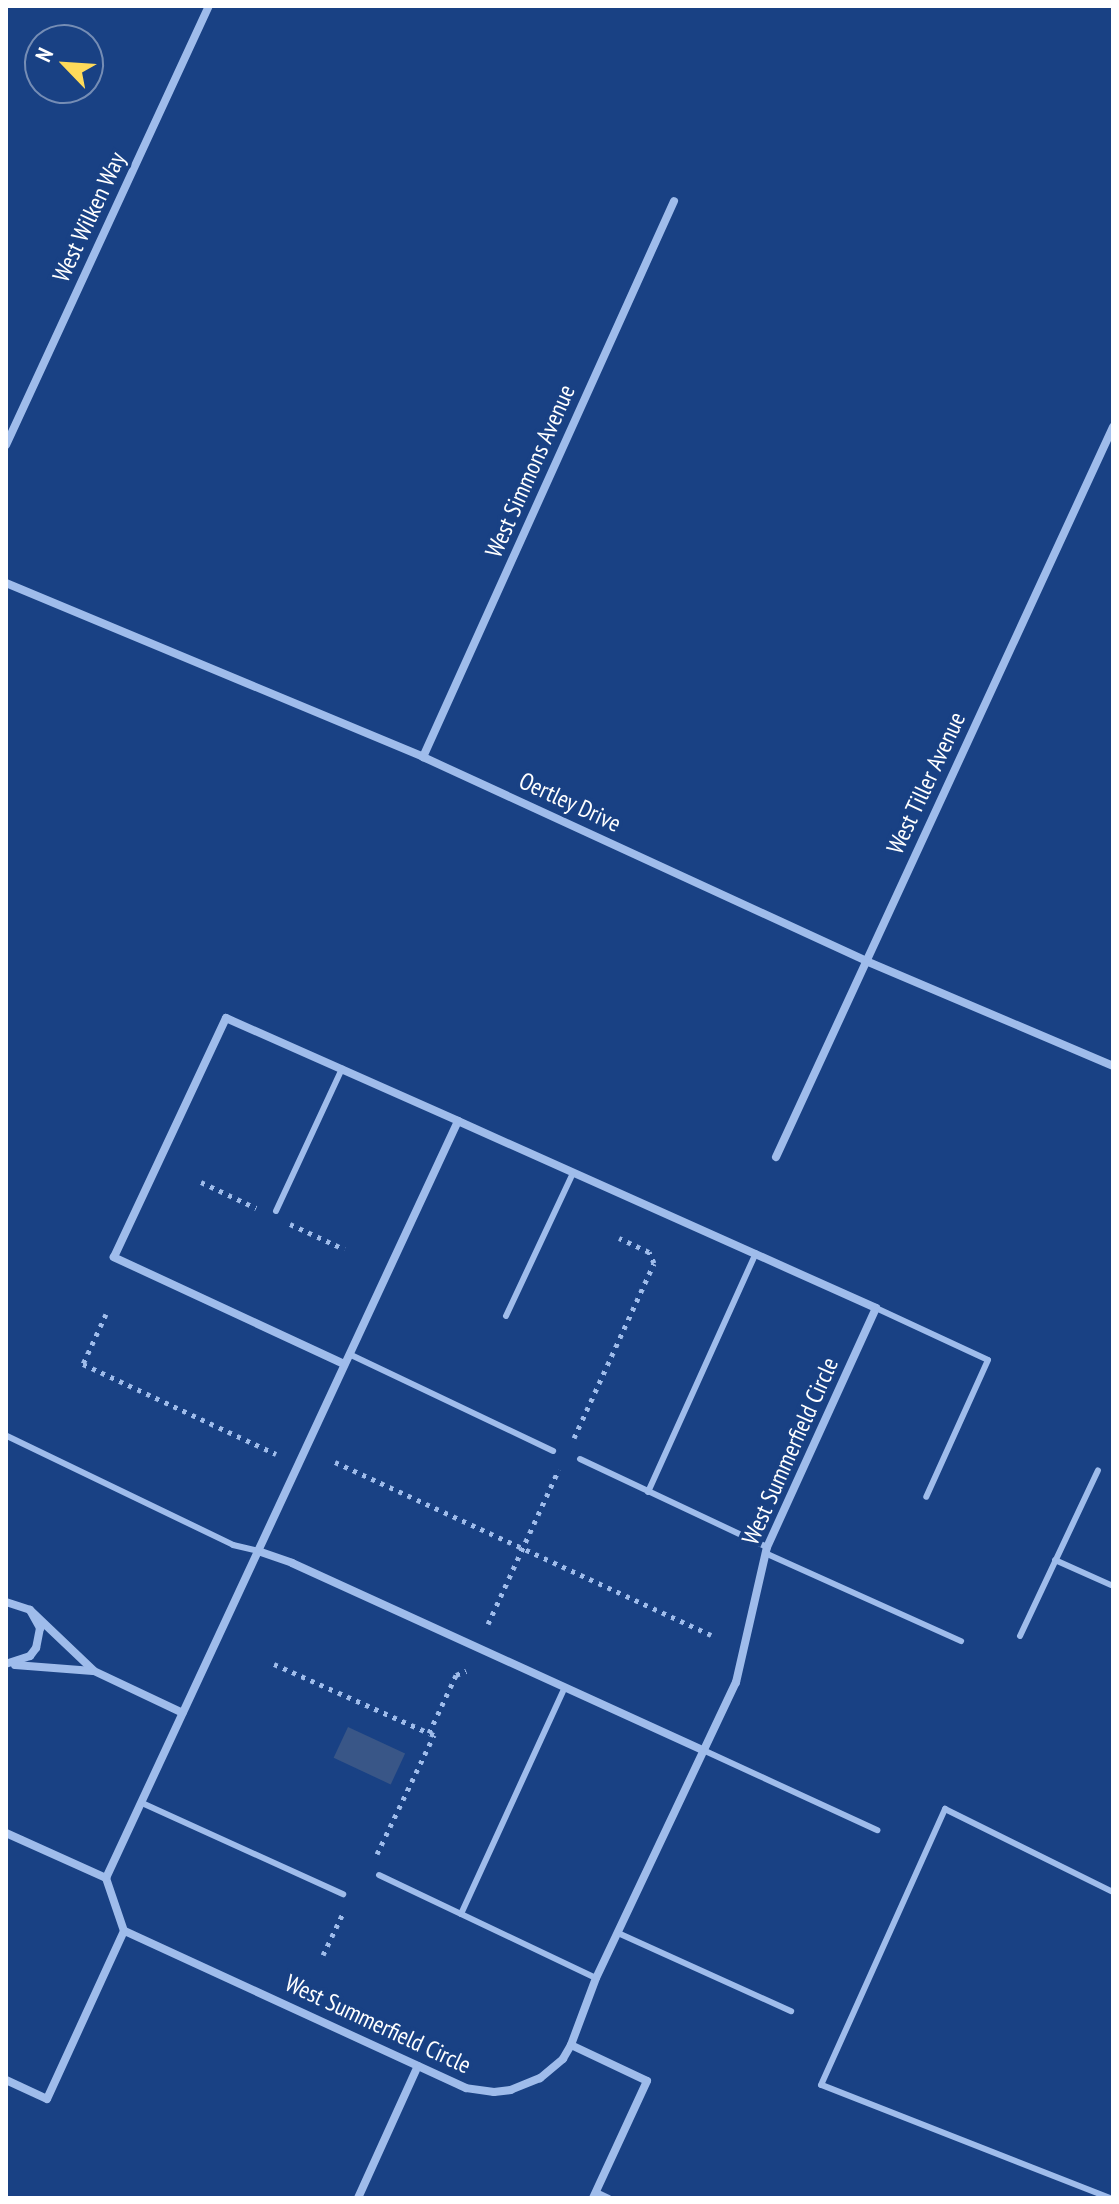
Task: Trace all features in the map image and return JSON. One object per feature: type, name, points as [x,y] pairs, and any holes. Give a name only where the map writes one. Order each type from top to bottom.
[{"type":"street","name":"West Wilken Way","points":[[6,445],[209,6]]},
{"type":"street","name":"West Simmons Avenue","points":[[423,757],[674,201]]},
{"type":"street","name":"West Tiller Avenue","points":[[776,1157],[1113,427]]},
{"type":"street","name":"Oertley Drive","points":[[6,583],[423,757],[866,961],[1113,1066]]},
{"type":"street","points":[[344,1364],[114,1257],[226,1018],[876,1308]]},
{"type":"street","points":[[6,2080],[47,2099],[124,1931],[106,1878],[458,1121]]},
{"type":"street","name":"West Summerfield Circle","points":[[124,1931],[466,2088],[511,2090],[540,2078],[563,2059],[596,1978],[736,1682],[766,1550],[876,1308]]},
{"type":"street","points":[[258,1551],[292,1563],[703,1750]]},
{"type":"street","points":[[8,1601],[30,1610],[94,1671],[183,1713]]},
{"type":"street","points":[[8,1664],[30,1656],[39,1638],[40,1628],[30,1610]]},
{"type":"street","points":[[8,1664],[94,1671]]},
{"type":"street","points":[[6,1833],[106,1878]]},
{"type":"street","points":[[571,2045],[647,2081],[594,2195]]},
{"type":"street","points":[[358,2198],[418,2066]]},
{"type":"lane","points":[[276,1211],[342,1069]]},
{"type":"lane","points":[[506,1316],[573,1173]]},
{"type":"lane","points":[[648,1492],[756,1253]]},
{"type":"lane","points":[[876,1308],[988,1360],[926,1497]]},
{"type":"lane","points":[[349,1354],[553,1451]]},
{"type":"lane","points":[[7,1436],[233,1545],[258,1551]]},
{"type":"lane","points":[[580,1459],[961,1641]]},
{"type":"lane","points":[[1020,1636],[1098,1470]]},
{"type":"lane","points":[[1055,1560],[1113,1586]]},
{"type":"lane","points":[[461,1914],[564,1689]]},
{"type":"lane","points":[[703,1750],[877,1830]]},
{"type":"lane","points":[[142,1803],[343,1894]]},
{"type":"lane","points":[[1110,2198],[821,2085],[945,1809],[1113,1892]]},
{"type":"lane","points":[[379,1875],[596,1978]]},
{"type":"lane","points":[[618,1933],[791,2011]]},
{"type":"lane","points":[[594,2195],[609,2198]]},
{"type":"path","points":[[569,1448],[654,1263],[649,1252],[619,1238]]},
{"type":"path","points":[[106,1314],[83,1364],[276,1454]]},
{"type":"path","points":[[335,1462],[711,1635]]},
{"type":"path","points":[[488,1624],[562,1463]]},
{"type":"path","points":[[274,1664],[434,1735],[376,1858]]},
{"type":"path","points":[[429,1733],[456,1675],[466,1671]]},
{"type":"path","points":[[323,1955],[348,1901]]},
{"type":"water","points":[[348,1727],[405,1754],[391,1784],[334,1758]]}]
